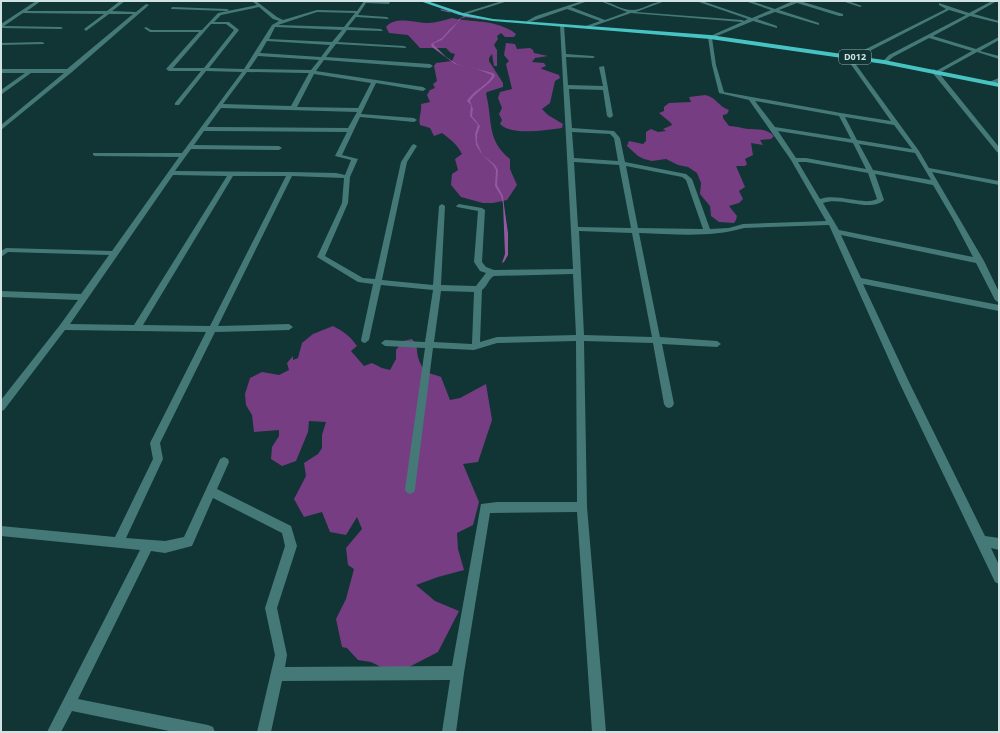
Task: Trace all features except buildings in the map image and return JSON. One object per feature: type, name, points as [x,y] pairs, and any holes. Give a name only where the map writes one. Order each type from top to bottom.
[{"type":"main road","name":"D012","points":[[422,1],[462,14],[493,20],[710,37],[884,62],[936,71],[999,85]]},
{"type":"street","points":[[1,26],[39,1]]},
{"type":"street","points":[[86,30],[123,1]]},
{"type":"street","points":[[254,1],[275,18],[282,21]]},
{"type":"street","points":[[462,14],[506,1]]},
{"type":"street","points":[[529,22],[538,17],[586,1]]},
{"type":"street","points":[[602,1],[630,12],[745,22]]},
{"type":"street","points":[[649,1],[656,4]]},
{"type":"street","points":[[588,27],[663,1]]},
{"type":"street","points":[[698,1],[775,27]]},
{"type":"street","points":[[747,1],[817,24]]},
{"type":"street","points":[[841,15],[797,1],[710,37],[714,65],[722,94],[895,123]]},
{"type":"street","points":[[844,1],[860,6]]},
{"type":"street","points":[[947,1],[940,4],[949,9],[999,22]]},
{"type":"street","points":[[884,62],[891,56],[995,1]]},
{"type":"street","points":[[293,108],[312,73],[366,2],[390,4]]},
{"type":"street","points":[[1,128],[147,5]]},
{"type":"street","points":[[260,6],[220,14],[202,31],[170,69],[246,69],[312,73],[423,89]]},
{"type":"street","points":[[566,7],[604,21]]},
{"type":"street","points":[[172,8],[234,10]]},
{"type":"street","points":[[858,58],[860,54],[949,9]]},
{"type":"street","points":[[1,407],[63,327],[170,173],[257,54],[274,26],[282,21],[317,11],[387,18]]},
{"type":"street","points":[[22,12],[137,13]]},
{"type":"street","points":[[321,28],[327,21]]},
{"type":"street","points":[[178,104],[237,30],[227,23],[210,23]]},
{"type":"street","points":[[562,25],[575,229],[580,338],[582,507],[599,732]]},
{"type":"street","points":[[1,26],[61,28]]},
{"type":"street","points":[[274,26],[381,30]]},
{"type":"street","points":[[146,28],[150,31],[202,31]]},
{"type":"street","points":[[929,36],[999,58]]},
{"type":"street","points":[[999,38],[936,71],[999,151]]},
{"type":"street","points":[[266,40],[404,47]]},
{"type":"street","points":[[1,44],[42,43]]},
{"type":"street","points":[[257,54],[430,66]]},
{"type":"street","points":[[564,56],[593,57]]},
{"type":"street","points":[[847,56],[917,152],[957,219],[999,300]]},
{"type":"street","points":[[602,67],[610,116]]},
{"type":"street","points":[[1,71],[70,71]]},
{"type":"street","points":[[2,92],[30,71]]},
{"type":"street","points":[[989,83],[999,80]]},
{"type":"street","points":[[374,81],[338,156],[355,159],[347,177],[345,204],[321,257],[360,280],[437,288],[478,289],[482,286],[484,279],[493,273]]},
{"type":"street","points":[[566,87],[606,88]]},
{"type":"street","points":[[752,100],[794,160],[836,232],[904,382],[999,578]]},
{"type":"street","points":[[220,106],[358,112],[414,120]]},
{"type":"street","points":[[819,202],[824,199],[837,198],[874,204],[880,201],[871,172],[841,115]]},
{"type":"street","points":[[773,128],[917,152]]},
{"type":"street","points":[[203,129],[351,130]]},
{"type":"street","points":[[569,130],[612,132],[618,138],[621,163],[636,229],[669,404]]},
{"type":"street","points":[[365,340],[404,162],[414,146]]},
{"type":"street","points":[[189,147],[278,148]]},
{"type":"street","points":[[95,154],[183,155]]},
{"type":"street","points":[[570,160],[621,163],[678,173],[687,177],[696,196],[707,232]]},
{"type":"street","points":[[794,160],[806,160],[935,183]]},
{"type":"street","points":[[927,169],[998,185]]},
{"type":"street","points":[[170,173],[336,175],[347,177]]},
{"type":"street","points":[[136,328],[231,174]]},
{"type":"street","points":[[118,542],[158,459],[155,442],[290,174]]},
{"type":"street","points":[[410,489],[437,288],[442,206]]},
{"type":"street","points":[[460,206],[482,210],[478,262],[483,269],[493,273],[576,271]]},
{"type":"street","points":[[575,229],[636,229],[707,232],[730,230],[743,226],[831,223]]},
{"type":"street","points":[[836,232],[980,261]]},
{"type":"street","points":[[1,255],[6,250],[114,253]]},
{"type":"street","points":[[859,280],[999,308]]},
{"type":"street","points":[[476,346],[478,289]]},
{"type":"street","points":[[1,294],[84,297]]},
{"type":"street","points":[[63,327],[211,329],[289,327]]},
{"type":"street","points":[[385,343],[476,346],[497,340],[580,338],[656,340],[717,344]]},
{"type":"street","points":[[1,531],[165,548],[188,542],[224,462]]},
{"type":"street","points":[[211,491],[287,530],[291,546],[271,608],[281,654],[264,732]]},
{"type":"street","points":[[449,732],[457,672],[485,508],[582,507]]},
{"type":"street","points":[[980,541],[999,544]]},
{"type":"street","points":[[54,732],[148,546]]},
{"type":"street","points":[[277,674],[457,672]]},
{"type":"street","points":[[68,704],[208,732]]},
{"type":"shaded area","points":[[449,12],[493,21],[466,17],[461,18],[460,20],[455,26],[442,40],[433,44],[446,57],[457,64],[468,67],[455,64],[432,47],[431,44],[442,38],[458,22],[459,19],[464,16]]},
{"type":"shaded area","points":[[452,18],[485,22],[501,26],[516,34],[514,37],[505,37],[501,33],[497,36],[498,39],[494,45],[497,50],[497,66],[494,66],[492,54],[489,61],[503,83],[503,87],[487,92],[486,94],[494,137],[502,152],[510,159],[510,169],[517,185],[507,200],[493,203],[483,203],[461,197],[451,185],[452,174],[458,170],[455,159],[462,154],[460,150],[442,133],[434,136],[430,128],[420,125],[419,120],[421,104],[430,102],[427,95],[430,90],[435,88],[433,84],[437,81],[434,66],[436,63],[452,61],[455,54],[451,53],[446,48],[420,48],[408,35],[389,33],[386,27],[390,23],[400,20],[431,23]]},
{"type":"shaded area","points":[[506,43],[515,44],[517,49],[530,48],[534,53],[548,56],[535,58],[532,62],[544,63],[546,66],[541,68],[542,69],[559,75],[560,78],[555,81],[550,103],[542,109],[548,115],[563,124],[562,128],[539,131],[521,131],[505,128],[500,124],[502,120],[499,114],[502,108],[498,98],[500,92],[512,89],[506,64],[509,61],[504,55]]},
{"type":"shaded area","points":[[476,69],[493,73],[495,75],[494,78],[470,101],[473,109],[472,116],[480,126],[477,135],[477,142],[482,154],[476,145],[475,134],[478,125],[470,116],[471,105],[467,101],[469,97],[491,78],[492,75]]},
{"type":"shaded area","points":[[709,96],[729,110],[727,114],[723,115],[723,118],[729,126],[763,130],[774,136],[771,139],[760,140],[763,145],[751,143],[753,155],[745,159],[747,164],[745,166],[736,166],[745,187],[739,191],[743,199],[739,203],[729,206],[737,216],[734,223],[719,222],[711,216],[710,206],[700,194],[701,183],[697,173],[688,167],[678,165],[666,159],[652,161],[644,159],[638,156],[627,146],[629,141],[643,144],[646,141],[646,132],[651,129],[658,132],[666,131],[663,129],[672,125],[659,113],[664,111],[664,107],[669,103],[691,102],[689,97]]},
{"type":"shaded area","points":[[482,154],[495,165],[498,170],[497,185],[503,196],[508,233],[508,255],[502,263],[505,254],[503,204],[501,196],[495,186],[496,170]]},
{"type":"shaded area","points":[[333,326],[346,334],[354,342],[357,346],[351,351],[364,366],[372,363],[390,370],[396,359],[396,350],[403,341],[412,339],[417,345],[417,352],[422,366],[427,372],[441,377],[450,400],[460,398],[486,384],[492,420],[478,462],[463,464],[479,502],[473,525],[457,533],[458,549],[464,570],[416,585],[435,601],[459,611],[438,652],[409,667],[387,670],[371,662],[358,660],[347,648],[342,647],[336,619],[346,599],[354,569],[348,565],[346,548],[362,529],[357,517],[346,535],[330,532],[322,512],[304,517],[294,499],[306,476],[304,463],[318,454],[322,448],[322,435],[326,422],[309,421],[308,432],[296,461],[282,466],[271,459],[272,447],[279,436],[279,430],[254,432],[252,415],[246,405],[245,394],[250,378],[262,372],[279,375],[289,370],[287,363],[293,356],[293,360],[298,358],[302,343],[313,334]]},
{"type":"waterway","points":[[441,10],[450,12]]}]
